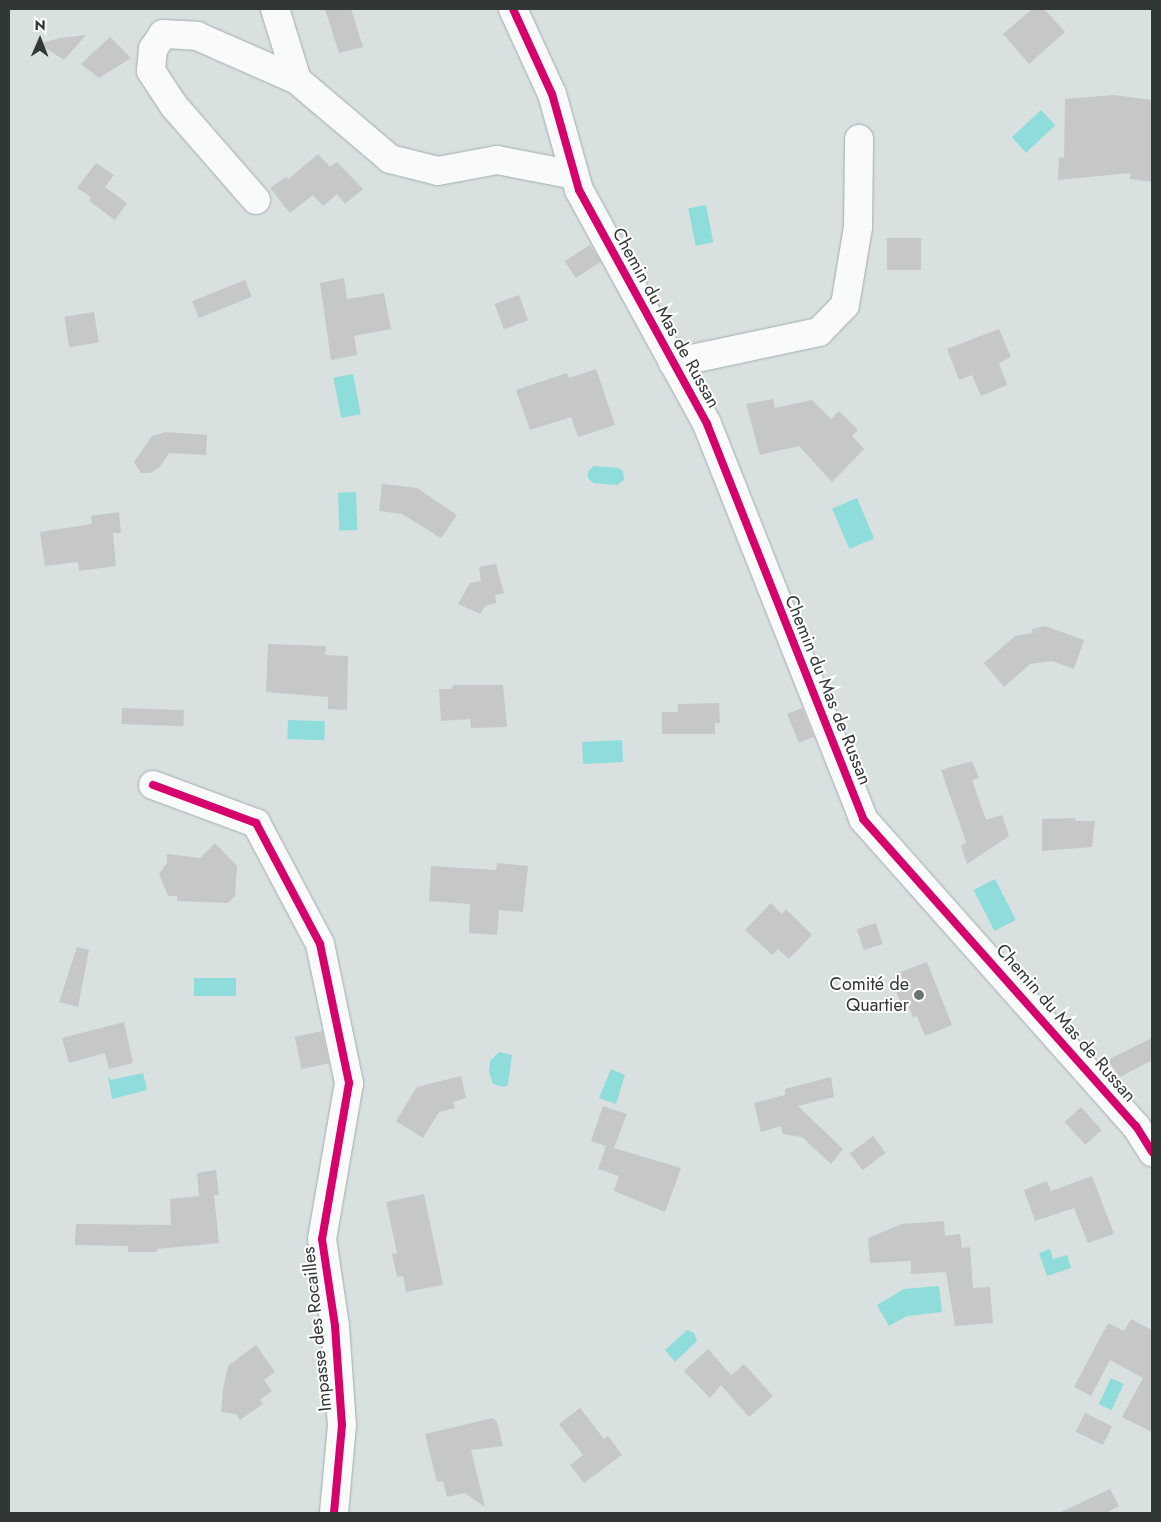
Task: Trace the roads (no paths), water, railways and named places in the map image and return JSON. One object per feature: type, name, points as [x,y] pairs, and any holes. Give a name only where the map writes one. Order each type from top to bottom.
[{"type":"street","points":[[275,9],[298,80]]},
{"type":"street","name":"Chemin du Mas de Russan","points":[[513,9],[552,94],[579,190],[707,424],[863,819],[1136,1126],[1152,1152]]},
{"type":"street","points":[[256,200],[174,106],[151,71],[152,49],[163,34],[197,36],[298,80],[390,159],[438,171],[497,160],[575,175]]},
{"type":"street","points":[[673,362],[820,332],[845,305],[858,227],[859,140]]},
{"type":"street","name":"Impasse des Rocailles","points":[[153,785],[256,823],[320,944],[349,1083],[322,1239],[335,1326],[342,1426],[334,1513]]},
{"type":"water","points":[[1041,110],[1055,125],[1026,153],[1012,137]]},
{"type":"water","points":[[706,205],[713,242],[696,246],[688,208]]},
{"type":"water","points":[[353,374],[361,414],[341,418],[333,378]]},
{"type":"water","points":[[594,466],[618,468],[623,471],[624,480],[617,485],[593,483],[588,478],[588,471]]},
{"type":"water","points":[[356,492],[357,530],[339,531],[338,493]]},
{"type":"water","points":[[857,498],[874,539],[849,549],[832,509]]},
{"type":"water","points":[[288,720],[325,721],[324,740],[287,739]]},
{"type":"water","points":[[622,740],[623,762],[583,764],[582,742]]},
{"type":"water","points":[[995,879],[1016,920],[994,931],[974,890]]},
{"type":"water","points":[[194,978],[236,978],[236,996],[194,996]]},
{"type":"water","points":[[499,1052],[512,1055],[508,1085],[504,1087],[493,1084],[489,1072],[490,1061]]},
{"type":"water","points":[[611,1069],[625,1075],[616,1104],[599,1098]]},
{"type":"water","points":[[143,1073],[147,1090],[112,1099],[108,1076],[111,1080]]},
{"type":"water","points":[[1050,1249],[1053,1259],[1067,1255],[1071,1268],[1047,1276],[1039,1253]]},
{"type":"water","points":[[939,1286],[942,1312],[907,1316],[889,1326],[877,1305],[904,1289]]},
{"type":"water","points":[[687,1330],[694,1333],[697,1341],[675,1362],[665,1350]]},
{"type":"water","points":[[1111,1378],[1124,1384],[1111,1410],[1099,1404]]},
{"type":"place","name":"Comité de Quartier","points":[[919,995]]}]
